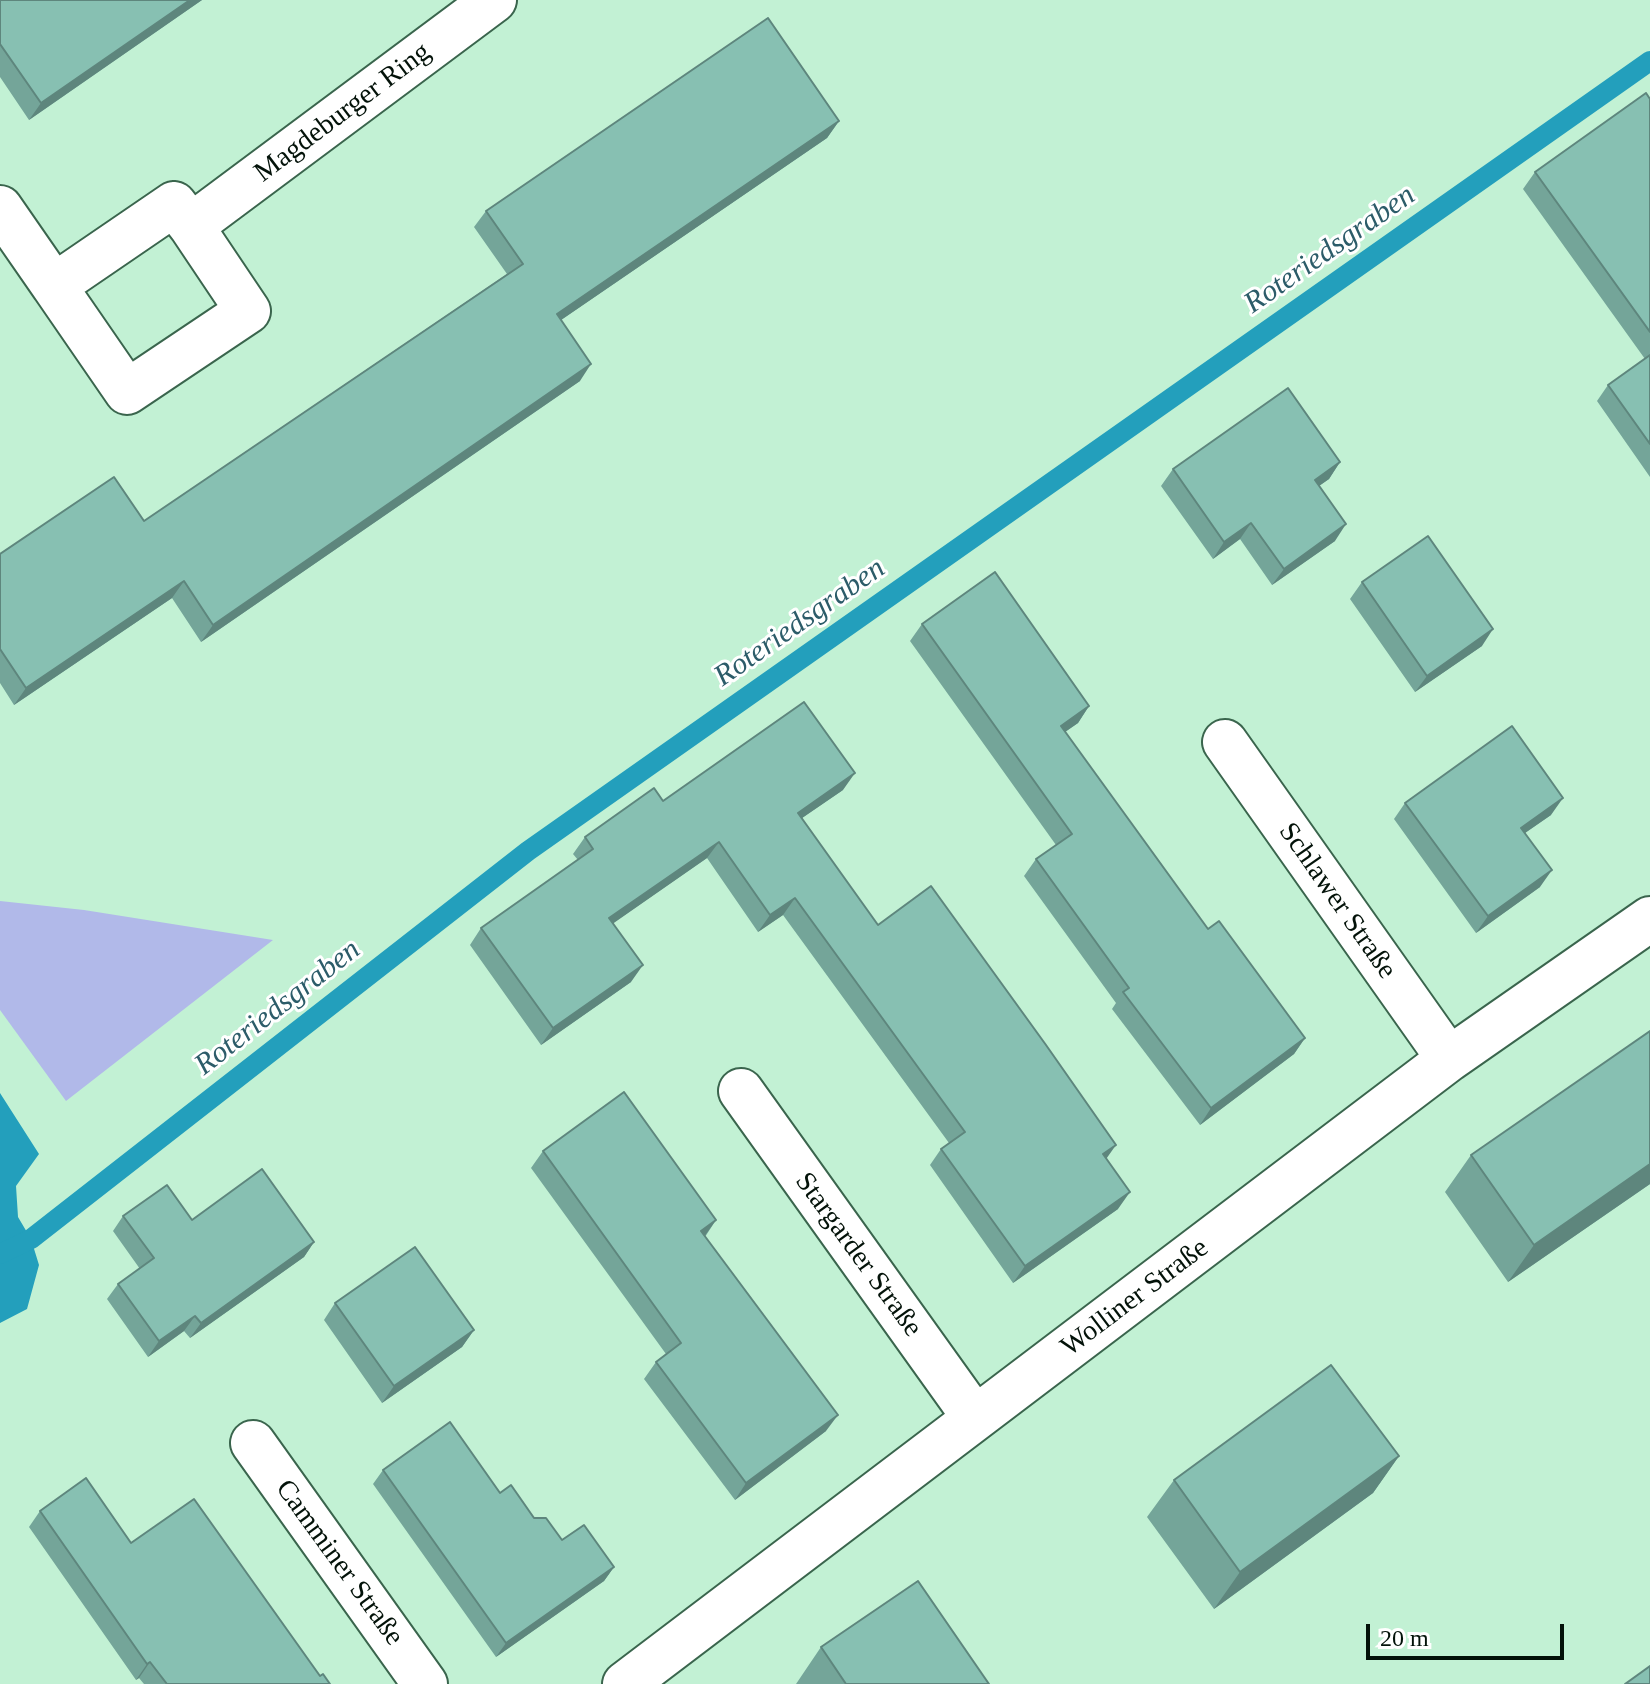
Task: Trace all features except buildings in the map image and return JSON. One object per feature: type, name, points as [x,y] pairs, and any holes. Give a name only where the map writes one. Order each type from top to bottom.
[{"type":"street","name":"Magdeburger Ring","points":[[191,226],[490,1]]},
{"type":"street","points":[[0,208],[127,392],[248,311],[174,204],[54,286]]},
{"type":"street","name":"Schlawer Straße","points":[[1225,742],[1449,1059]]},
{"type":"street","name":"Wolliner Straße","points":[[625,1684],[1449,1059],[1650,919]]},
{"type":"street","name":"Stargarder Straße","points":[[741,1091],[975,1418]]},
{"type":"street","name":"Camminer Straße","points":[[253,1443],[425,1684]]},
{"type":"shaded area","points":[[0,901],[84,910],[273,940],[66,1101],[0,1010]]},
{"type":"shaded area","points":[[0,1093],[39,1154],[16,1186],[18,1217],[31,1239],[39,1265],[27,1309],[0,1323]]},
{"type":"waterway","name":"Roteriedsgraben","points":[[0,1254],[31,1239],[528,851],[1650,61]]}]
